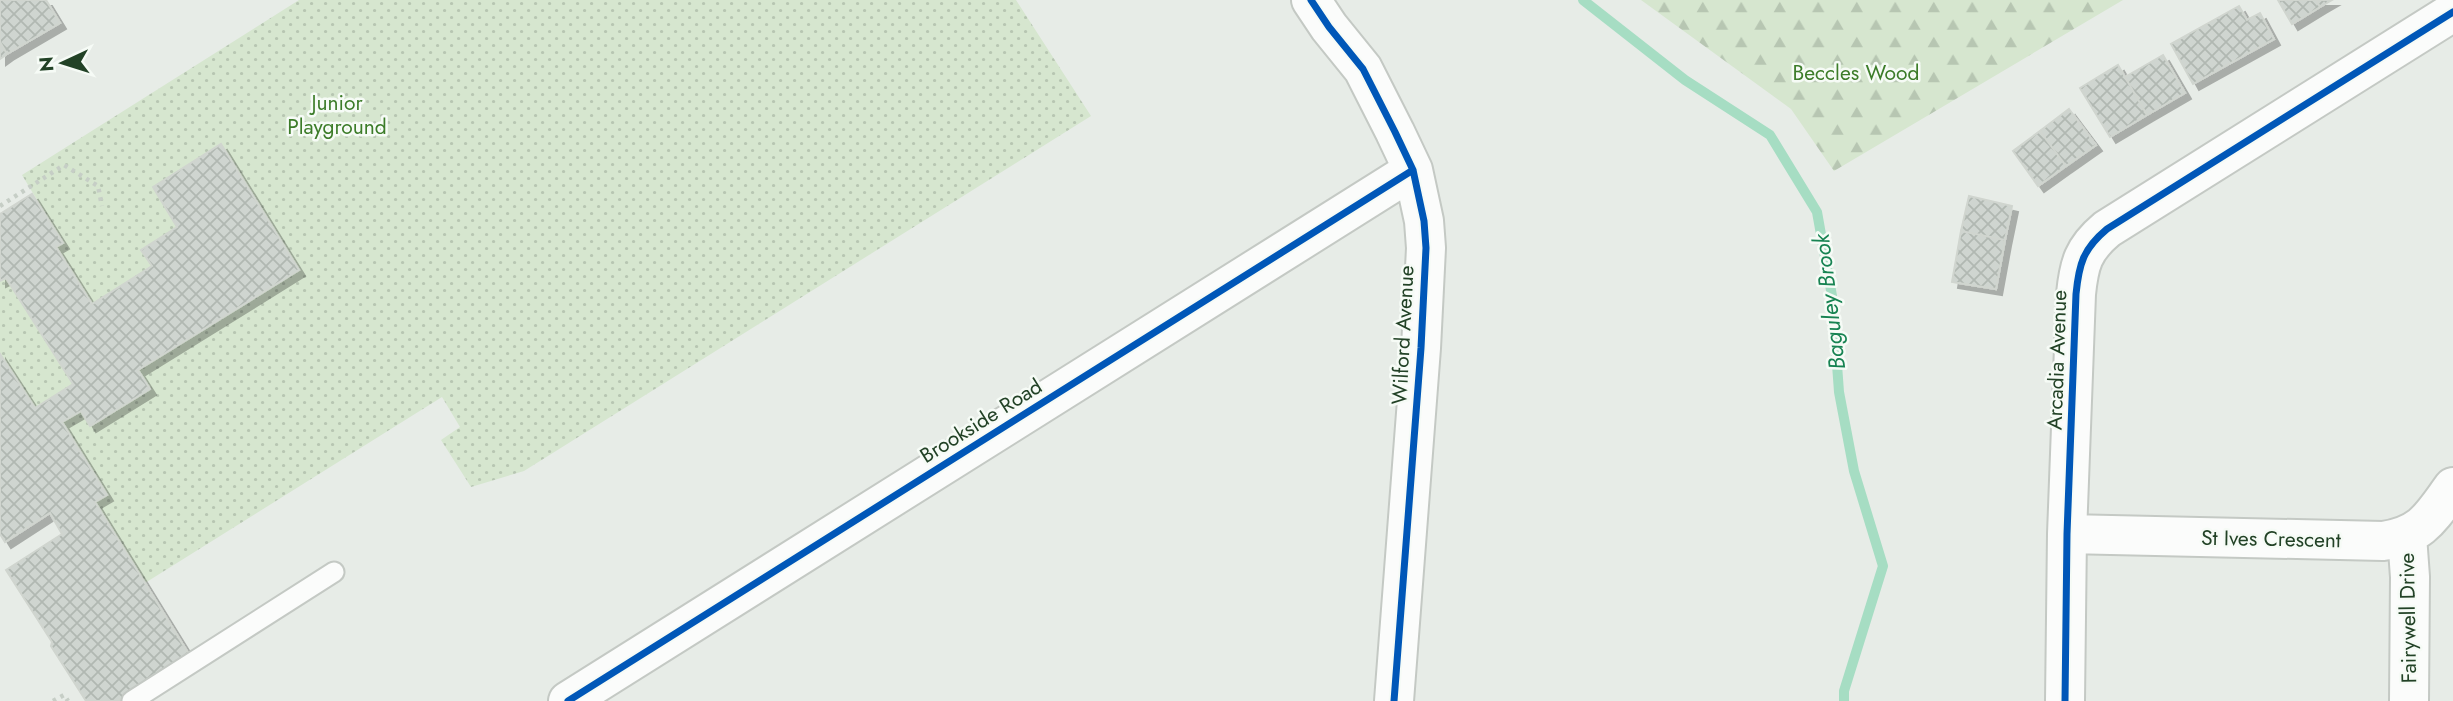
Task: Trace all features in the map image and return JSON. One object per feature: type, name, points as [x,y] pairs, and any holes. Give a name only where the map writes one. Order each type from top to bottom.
[{"type":"street","name":"Wilford Avenue","points":[[1311,0],[1363,69],[1413,170],[1424,221],[1426,260],[1394,701]]},
{"type":"street","name":"Arcadia Avenue","points":[[2064,701],[2067,534],[2078,272],[2083,256],[2093,241],[2107,229],[2453,12]]},
{"type":"street","name":"Brookside Road","points":[[568,701],[1413,170]]},
{"type":"street","points":[[2407,536],[2430,519],[2453,487]]},
{"type":"street","name":"St Ives Crescent","points":[[2067,534],[2383,541],[2407,536]]},
{"type":"street","name":"Fairywell Drive","points":[[2407,536],[2410,577],[2409,701]]},
{"type":"lane","points":[[132,701],[334,572]]},
{"type":"path","points":[[0,206],[64,165],[99,186],[102,206]]},
{"type":"path","points":[[53,701],[64,695],[68,701]]},
{"type":"green space","name":"Junior Playground","points":[[299,0],[1016,0],[1091,116],[524,471],[471,487],[441,440],[460,427],[442,397],[145,583],[95,502],[107,494],[62,422],[81,411],[90,426],[149,389],[138,370],[299,270],[220,144],[153,187],[177,227],[142,249],[152,266],[92,304],[56,247],[63,243],[22,175]]},
{"type":"green space","name":"Beccles Wood","points":[[1641,0],[2123,0],[1834,171],[1791,109]]},
{"type":"green space","points":[[6,278],[73,384],[35,408],[0,354],[0,281]]},
{"type":"building","points":[[0,0],[46,0],[60,23],[7,54],[0,42]]},
{"type":"building","points":[[2278,0],[2316,0],[2320,7],[2292,24]]},
{"type":"building","points":[[2316,0],[2332,0],[2320,7]]},
{"type":"building","points":[[2239,6],[2247,20],[2260,13],[2274,39],[2193,84],[2171,44]]},
{"type":"building","points":[[0,42],[7,54],[0,59]]},
{"type":"building","points":[[2163,55],[2185,93],[2147,115],[2125,77]]},
{"type":"building","points":[[2118,65],[2147,115],[2110,137],[2080,88]]},
{"type":"building","points":[[2069,109],[2096,145],[2066,166],[2040,131]]},
{"type":"building","points":[[2040,131],[2066,166],[2038,186],[2013,151]]},
{"type":"building","points":[[221,144],[299,270],[138,370],[150,389],[90,426],[81,411],[62,422],[107,495],[95,502],[190,656],[118,701],[86,701],[6,570],[62,534],[50,513],[5,542],[0,534],[0,354],[35,408],[73,384],[6,278],[0,281],[0,214],[32,194],[63,243],[56,247],[92,304],[152,266],[141,250],[177,227],[153,187]]},
{"type":"building","points":[[1969,196],[2012,206],[2005,240],[1961,231]]},
{"type":"building","points":[[1961,231],[2005,240],[1996,289],[1952,282]]},
{"type":"waterway","name":"Baguley Brook","points":[[1583,0],[1685,80],[1770,135],[1817,212],[1832,296],[1839,392],[1854,471],[1883,566],[1844,691],[1844,701]]},
{"type":"cycle path","points":[[1311,0],[1363,69],[1413,170],[1424,221],[1426,248],[1421,348],[1394,701]]},
{"type":"cycle path","points":[[2065,701],[2067,534],[2076,294],[2087,250],[2107,229],[2453,12]]},
{"type":"cycle path","points":[[568,701],[1413,170]]}]
